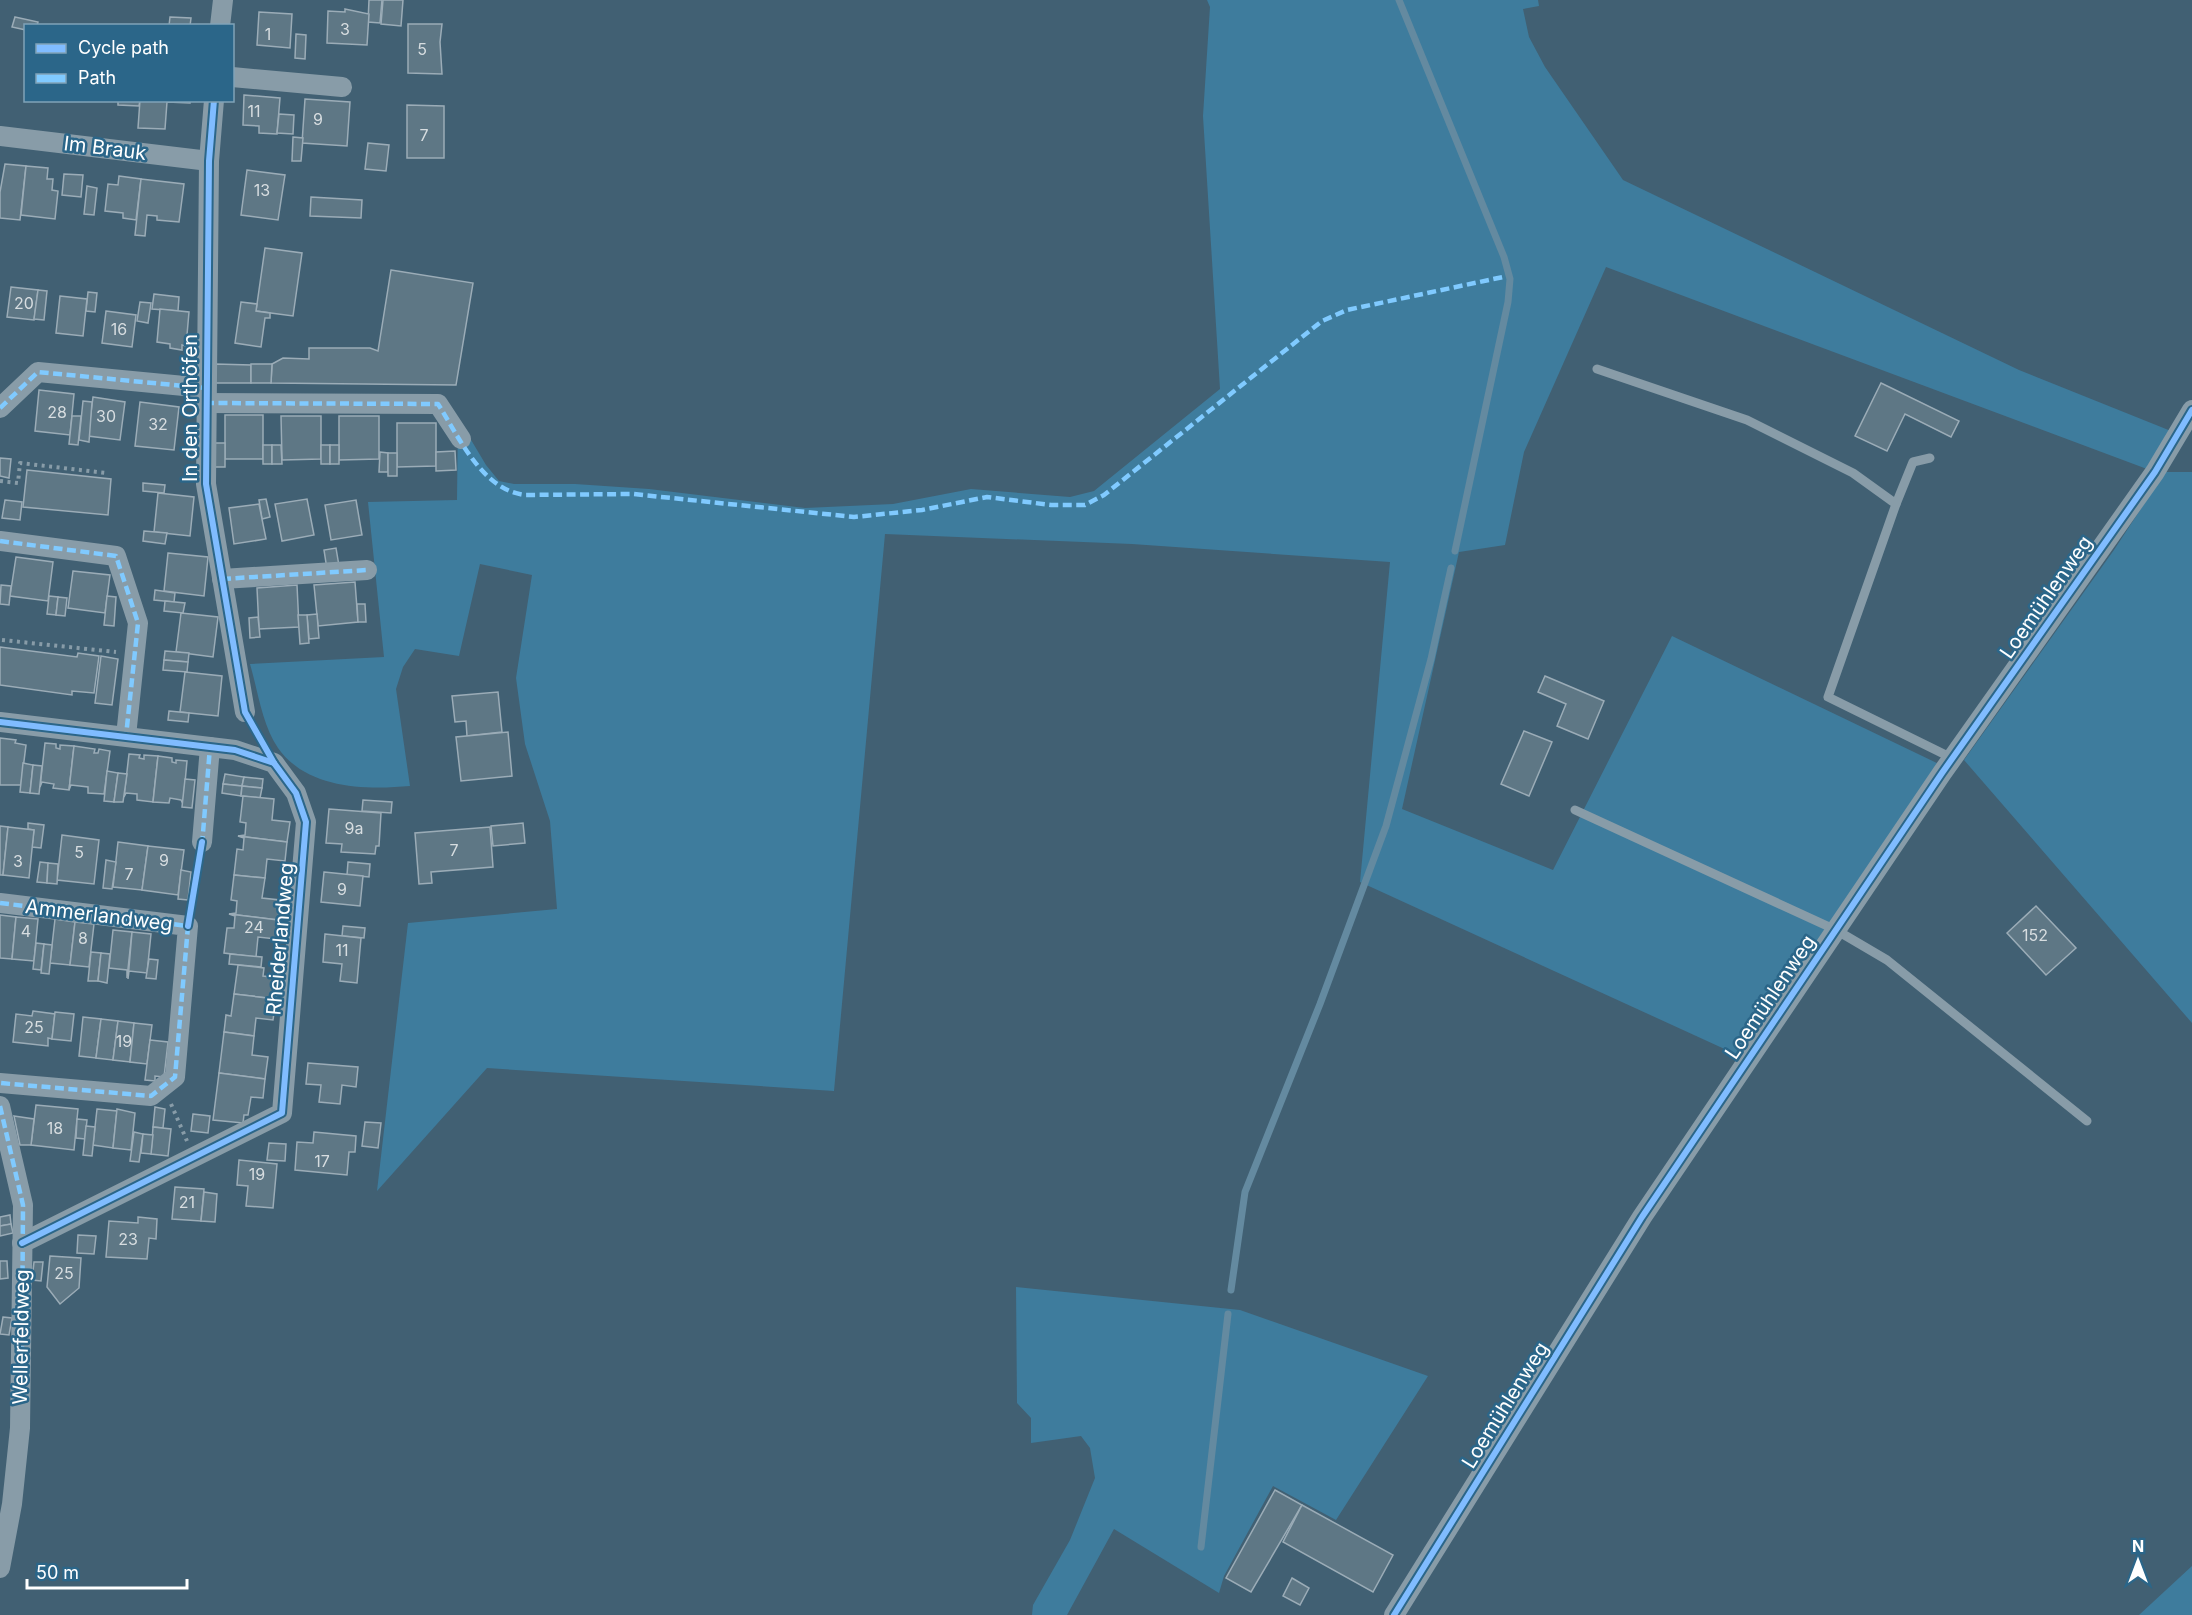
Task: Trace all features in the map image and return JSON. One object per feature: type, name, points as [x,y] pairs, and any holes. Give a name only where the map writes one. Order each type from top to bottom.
[{"type":"street","points":[[220,24],[223,0]]},
{"type":"street","points":[[234,77],[342,87]]},
{"type":"street","name":"In den Orthöfen","points":[[214,102],[209,161],[205,395],[206,484],[245,712]]},
{"type":"street","name":"Im Brauk","points":[[0,135],[209,161]]},
{"type":"street","name":"In den Orthöfen","points":[[0,408],[38,372],[205,395],[438,404],[461,440]]},
{"type":"street","name":"Loemühlenweg","points":[[1394,1615],[1642,1217],[1952,758],[2155,472],[2192,410]]},
{"type":"street","points":[[0,541],[116,556],[138,623],[126,736]]},
{"type":"street","points":[[222,579],[367,570]]},
{"type":"street","name":"Rheiderlandweg","points":[[0,723],[235,750],[274,764],[296,793],[306,822],[282,1113],[22,1243]]},
{"type":"street","points":[[202,842],[210,747]]},
{"type":"street","name":"Ammerlandweg","points":[[0,903],[188,926],[176,1077],[164,1086]]},
{"type":"street","points":[[0,1083],[151,1096],[164,1086]]},
{"type":"street","name":"Wellerfeldweg","points":[[0,1106],[23,1205],[20,1428],[12,1504],[0,1568]]},
{"type":"lane","points":[[1597,369],[1747,420],[1853,473],[1896,504]]},
{"type":"lane","points":[[1930,458],[1912,462],[1828,697],[1952,758]]},
{"type":"lane","points":[[1575,810],[1836,930],[1887,960],[2087,1121]]},
{"type":"path","points":[[0,481],[18,483],[20,463],[106,473]]},
{"type":"path","points":[[2,640],[134,654]]},
{"type":"path","points":[[164,1086],[194,1157]]},
{"type":"shaded area","points":[[1207,0],[1538,0],[1539,6],[1523,9],[1529,37],[1545,67],[1623,180],[2019,370],[2171,431],[2147,469],[1606,267],[1524,452],[1505,545],[1459,552],[1402,809],[1553,870],[1672,636],[1941,765],[1742,1057],[1360,882],[1390,562],[1132,544],[885,534],[834,1091],[487,1068],[377,1191],[408,923],[557,909],[550,821],[525,744],[516,678],[532,575],[480,564],[459,656],[415,649],[403,667],[396,689],[410,786],[374,788],[338,784],[305,772],[290,762],[278,748],[268,729],[250,664],[384,657],[368,502],[457,500],[458,418],[486,465],[499,481],[514,484],[575,484],[649,489],[805,508],[893,504],[971,489],[1070,497],[1094,491],[1220,389],[1203,116],[1210,7]]},
{"type":"shaded area","points":[[2165,472],[2192,472],[2192,1023],[1964,760],[2114,550]]},
{"type":"shaded area","points":[[1016,1287],[1240,1310],[1428,1376],[1336,1520],[1273,1486],[1224,1576],[1219,1593],[1114,1529],[1067,1615],[1032,1615],[1033,1605],[1070,1540],[1095,1478],[1090,1448],[1081,1436],[1031,1443],[1031,1418],[1017,1403]]},
{"type":"shaded area","points":[[2192,1566],[2192,1615],[2139,1615]]},
{"type":"building","points":[[369,0],[382,0],[380,23],[368,22]]},
{"type":"building","points":[[383,0],[403,0],[401,26],[381,24]]},
{"type":"building","points":[[345,9],[369,14],[367,45],[327,43],[328,11],[345,12]]},
{"type":"building","points":[[259,12],[292,14],[290,48],[257,45]]},
{"type":"building","points":[[15,17],[38,22],[38,24],[24,24],[24,30],[12,27]]},
{"type":"building","points":[[170,17],[191,18],[190,24],[169,24]]},
{"type":"building","points":[[408,24],[442,24],[440,42],[442,74],[408,73]]},
{"type":"building","points":[[296,34],[306,35],[305,59],[295,58]]},
{"type":"building","points":[[244,95],[280,98],[277,134],[259,133],[259,126],[243,125]]},
{"type":"building","points":[[305,99],[350,102],[347,146],[302,143]]},
{"type":"building","points":[[118,102],[140,102],[139,106],[118,105]]},
{"type":"building","points":[[140,102],[167,102],[165,129],[138,128]]},
{"type":"building","points":[[407,105],[444,106],[444,158],[407,158]]},
{"type":"building","points":[[279,114],[294,115],[293,134],[277,133]]},
{"type":"building","points":[[293,137],[303,138],[301,161],[292,161]]},
{"type":"building","points":[[368,143],[389,145],[386,171],[365,169]]},
{"type":"building","points":[[5,164],[26,166],[20,220],[0,218],[0,192]]},
{"type":"building","points":[[26,166],[48,168],[47,179],[53,179],[52,190],[58,191],[55,219],[21,215]]},
{"type":"building","points":[[247,170],[285,175],[278,220],[241,215]]},
{"type":"building","points":[[64,174],[83,175],[81,197],[62,195]]},
{"type":"building","points":[[119,176],[141,179],[136,220],[123,218],[123,213],[105,211],[108,184],[118,185]]},
{"type":"building","points":[[141,179],[184,184],[179,222],[157,220],[157,216],[147,215],[145,236],[135,235]]},
{"type":"building","points":[[87,186],[97,188],[94,215],[84,214]]},
{"type":"building","points":[[311,197],[362,200],[361,218],[310,216]]},
{"type":"building","points":[[265,248],[302,253],[293,316],[256,311]]},
{"type":"building","points":[[391,270],[473,283],[456,385],[271,383],[272,364],[283,358],[309,359],[309,348],[370,348],[378,351]]},
{"type":"building","points":[[11,287],[38,290],[34,320],[7,317]]},
{"type":"building","points":[[38,290],[47,291],[44,320],[34,319]]},
{"type":"building","points":[[88,292],[97,293],[95,312],[86,311]]},
{"type":"building","points":[[154,294],[179,297],[178,311],[152,309]]},
{"type":"building","points":[[60,296],[87,299],[83,336],[56,333]]},
{"type":"building","points":[[140,302],[151,303],[148,323],[137,321]]},
{"type":"building","points":[[241,302],[257,304],[256,311],[270,313],[270,318],[265,318],[261,347],[235,343]]},
{"type":"building","points":[[160,309],[189,312],[186,346],[182,345],[182,350],[170,348],[170,344],[157,342]]},
{"type":"building","points":[[106,311],[136,315],[132,347],[102,343]]},
{"type":"building","points":[[215,364],[251,365],[251,383],[215,383]]},
{"type":"building","points":[[251,364],[272,364],[271,383],[251,383]]},
{"type":"building","points":[[1881,383],[1959,421],[1951,437],[1905,414],[1887,451],[1855,436]]},
{"type":"building","points":[[39,390],[74,394],[70,435],[35,431]]},
{"type":"building","points":[[93,397],[125,402],[120,440],[88,436]]},
{"type":"building","points":[[83,401],[92,402],[89,442],[79,440]]},
{"type":"building","points":[[140,402],[179,407],[174,450],[135,446]]},
{"type":"building","points":[[225,415],[263,415],[263,459],[225,459]]},
{"type":"building","points":[[72,416],[81,416],[78,445],[69,444]]},
{"type":"building","points":[[281,416],[321,416],[321,459],[282,460]]},
{"type":"building","points":[[339,416],[379,416],[379,459],[339,460]]},
{"type":"building","points":[[397,423],[436,423],[436,466],[397,467]]},
{"type":"building","points":[[215,443],[225,443],[225,467],[215,467]]},
{"type":"building","points":[[263,445],[272,445],[272,464],[263,464]]},
{"type":"building","points":[[272,445],[281,445],[282,464],[272,464]]},
{"type":"building","points":[[321,445],[330,445],[330,464],[321,464]]},
{"type":"building","points":[[330,445],[339,445],[339,464],[330,464]]},
{"type":"building","points":[[455,451],[456,470],[436,471],[436,452]]},
{"type":"building","points":[[380,452],[388,453],[388,472],[379,472]]},
{"type":"building","points":[[388,453],[397,453],[397,476],[388,476]]},
{"type":"building","points":[[0,458],[11,459],[9,478],[0,476]]},
{"type":"building","points":[[27,470],[111,479],[108,515],[23,507]]},
{"type":"building","points":[[143,483],[165,485],[164,493],[143,491]]},
{"type":"building","points":[[158,493],[194,497],[190,536],[154,532]]},
{"type":"building","points":[[266,499],[270,517],[262,519],[259,500]]},
{"type":"building","points":[[307,499],[314,535],[282,541],[275,504]]},
{"type":"building","points":[[5,500],[22,502],[20,520],[2,518]]},
{"type":"building","points":[[356,500],[362,535],[331,540],[325,505]]},
{"type":"building","points":[[259,504],[266,539],[234,544],[229,508]]},
{"type":"building","points":[[144,531],[167,533],[165,544],[143,541]]},
{"type":"building","points":[[336,548],[339,566],[327,569],[324,550]]},
{"type":"building","points":[[168,553],[208,557],[204,596],[164,591]]},
{"type":"building","points":[[16,557],[53,562],[48,601],[10,596]]},
{"type":"building","points":[[73,571],[110,575],[105,613],[68,608]]},
{"type":"building","points":[[355,582],[358,622],[318,626],[314,585]]},
{"type":"building","points":[[1,585],[11,586],[9,605],[0,604]]},
{"type":"building","points":[[297,585],[299,627],[259,629],[257,588]]},
{"type":"building","points":[[155,590],[175,593],[174,602],[154,600]]},
{"type":"building","points":[[49,596],[58,597],[56,615],[47,614]]},
{"type":"building","points":[[107,596],[116,597],[114,626],[104,625]]},
{"type":"building","points":[[58,597],[67,598],[65,616],[56,615]]},
{"type":"building","points":[[165,601],[185,603],[183,613],[164,611]]},
{"type":"building","points":[[357,604],[365,604],[366,622],[358,622]]},
{"type":"building","points":[[181,613],[218,617],[213,657],[176,652]]},
{"type":"building","points":[[317,614],[319,638],[309,639],[307,615]]},
{"type":"building","points":[[298,615],[307,615],[309,643],[300,644]]},
{"type":"building","points":[[258,617],[260,637],[250,638],[249,618]]},
{"type":"building","points":[[0,647],[77,657],[78,653],[99,656],[94,693],[72,691],[72,695],[0,685]]},
{"type":"building","points":[[165,651],[189,653],[188,662],[164,660]]},
{"type":"building","points":[[101,656],[118,659],[112,705],[95,703]]},
{"type":"building","points":[[164,660],[188,662],[187,672],[163,670]]},
{"type":"building","points":[[185,672],[222,676],[218,716],[180,712]]},
{"type":"building","points":[[1545,676],[1604,701],[1588,739],[1557,726],[1566,704],[1538,692]]},
{"type":"building","points":[[498,692],[502,732],[467,736],[466,721],[455,722],[452,696]]},
{"type":"building","points":[[169,711],[189,713],[188,722],[168,720]]},
{"type":"building","points":[[1524,731],[1552,742],[1529,796],[1501,784]]},
{"type":"building","points":[[508,732],[512,776],[461,781],[456,737]]},
{"type":"building","points":[[0,738],[16,740],[15,743],[26,745],[21,785],[0,785]]},
{"type":"building","points":[[45,743],[56,744],[56,748],[60,749],[60,745],[74,746],[69,790],[53,788],[54,784],[42,782],[40,787]]},
{"type":"building","points":[[74,746],[95,749],[94,753],[98,753],[99,749],[110,751],[104,794],[88,793],[88,787],[71,785],[69,790]]},
{"type":"building","points":[[129,754],[140,755],[139,758],[144,759],[144,755],[158,756],[153,802],[137,800],[137,794],[126,793],[124,797]]},
{"type":"building","points":[[158,756],[172,758],[172,762],[176,763],[176,760],[187,761],[183,804],[181,800],[170,798],[169,803],[153,802]]},
{"type":"building","points":[[23,763],[33,765],[30,793],[20,792]]},
{"type":"building","points":[[33,765],[42,766],[39,794],[30,793]]},
{"type":"building","points":[[107,771],[118,773],[114,802],[104,801]]},
{"type":"building","points":[[118,773],[127,774],[123,802],[114,802]]},
{"type":"building","points":[[225,774],[244,777],[242,786],[223,784]]},
{"type":"building","points":[[244,777],[263,779],[262,788],[242,786]]},
{"type":"building","points":[[185,779],[195,780],[192,808],[182,807]]},
{"type":"building","points":[[223,784],[242,786],[241,796],[222,793]]},
{"type":"building","points":[[242,786],[262,788],[260,798],[241,796]]},
{"type":"building","points":[[243,796],[274,799],[272,820],[290,822],[287,842],[238,836],[245,835],[246,823],[240,822]]},
{"type":"building","points":[[363,800],[392,802],[391,813],[362,811]]},
{"type":"building","points":[[329,809],[381,813],[379,846],[376,846],[375,854],[341,852],[342,844],[326,843]]},
{"type":"building","points":[[28,823],[44,825],[41,848],[32,847],[34,830],[28,829]]},
{"type":"building","points":[[523,823],[525,843],[493,846],[491,826]]},
{"type":"building","points":[[0,826],[8,827],[3,875],[0,875]]},
{"type":"building","points":[[8,827],[34,830],[29,878],[3,875]]},
{"type":"building","points":[[490,827],[493,867],[431,872],[432,883],[419,884],[415,833]]},
{"type":"building","points":[[62,835],[99,840],[94,884],[57,880]]},
{"type":"building","points":[[238,836],[287,842],[285,861],[267,859],[265,878],[234,875],[237,849],[243,850],[244,838]]},
{"type":"building","points":[[118,842],[148,846],[142,890],[113,887]]},
{"type":"building","points":[[148,846],[184,850],[178,895],[142,890]]},
{"type":"building","points":[[106,860],[116,862],[112,889],[103,888]]},
{"type":"building","points":[[40,862],[48,863],[47,883],[37,882]]},
{"type":"building","points":[[348,862],[370,864],[369,877],[347,875]]},
{"type":"building","points":[[48,863],[58,864],[57,884],[47,883]]},
{"type":"building","points":[[181,870],[191,872],[188,900],[178,899]]},
{"type":"building","points":[[324,872],[363,876],[360,906],[321,902]]},
{"type":"building","points":[[234,875],[265,878],[262,898],[280,900],[278,920],[229,914],[236,913],[237,901],[231,900]]},
{"type":"building","points":[[2036,906],[2076,948],[2046,975],[2007,933]]},
{"type":"building","points":[[229,914],[278,920],[276,939],[258,937],[256,957],[224,953],[227,928],[234,928],[235,916]]},
{"type":"building","points":[[0,915],[16,917],[12,959],[0,958]]},
{"type":"building","points":[[16,917],[38,919],[34,961],[12,959]]},
{"type":"building","points":[[55,919],[75,922],[70,965],[50,963]]},
{"type":"building","points":[[75,922],[94,924],[89,967],[70,965]]},
{"type":"building","points":[[343,926],[365,928],[364,938],[342,936]]},
{"type":"building","points":[[113,930],[132,932],[127,978],[127,970],[109,968]]},
{"type":"building","points":[[132,932],[151,934],[147,973],[129,971],[128,979]]},
{"type":"building","points":[[325,934],[361,938],[357,983],[340,981],[342,964],[323,962]]},
{"type":"building","points":[[36,943],[44,944],[41,970],[33,969]]},
{"type":"building","points":[[44,944],[52,945],[49,974],[41,973]]},
{"type":"building","points":[[91,952],[101,953],[98,981],[88,981]]},
{"type":"building","points":[[101,953],[110,954],[107,983],[98,981]]},
{"type":"building","points":[[230,954],[262,957],[261,967],[229,964]]},
{"type":"building","points":[[149,959],[158,960],[156,979],[146,978]]},
{"type":"building","points":[[238,965],[264,968],[263,976],[279,978],[276,999],[234,994]]},
{"type":"building","points":[[234,994],[276,999],[273,1020],[256,1018],[254,1036],[224,1032],[226,1015],[231,1016]]},
{"type":"building","points":[[33,1011],[55,1014],[52,1039],[48,1038],[48,1046],[13,1042],[16,1014],[32,1016]]},
{"type":"building","points":[[55,1012],[74,1014],[71,1041],[52,1039]]},
{"type":"building","points":[[83,1017],[101,1019],[96,1058],[79,1056]]},
{"type":"building","points":[[101,1019],[118,1021],[113,1060],[96,1058]]},
{"type":"building","points":[[118,1021],[134,1023],[130,1062],[113,1060]]},
{"type":"building","points":[[134,1023],[152,1025],[147,1064],[130,1062]]},
{"type":"building","points":[[224,1032],[254,1036],[252,1055],[268,1057],[265,1079],[219,1073]]},
{"type":"building","points":[[150,1040],[168,1042],[164,1077],[155,1076],[155,1081],[145,1080]]},
{"type":"building","points":[[308,1063],[358,1067],[356,1087],[342,1085],[340,1104],[319,1102],[321,1085],[306,1084]]},
{"type":"building","points":[[219,1073],[265,1079],[263,1098],[251,1097],[248,1115],[244,1115],[243,1123],[213,1120]]},
{"type":"building","points":[[36,1105],[78,1109],[74,1150],[31,1145]]},
{"type":"building","points":[[155,1107],[165,1109],[163,1128],[153,1127]]},
{"type":"building","points":[[97,1109],[117,1111],[113,1148],[93,1145]]},
{"type":"building","points":[[117,1109],[135,1113],[131,1150],[113,1148]]},
{"type":"building","points":[[193,1114],[210,1116],[208,1133],[191,1131]]},
{"type":"building","points":[[14,1116],[34,1119],[31,1145],[20,1145]]},
{"type":"building","points":[[77,1119],[87,1120],[85,1139],[76,1138]]},
{"type":"building","points":[[365,1122],[381,1123],[378,1148],[362,1146]]},
{"type":"building","points":[[86,1126],[95,1127],[92,1156],[83,1155]]},
{"type":"building","points":[[153,1127],[171,1129],[168,1156],[151,1154]]},
{"type":"building","points":[[134,1132],[143,1134],[139,1162],[130,1161]]},
{"type":"building","points":[[314,1132],[356,1136],[355,1152],[349,1152],[347,1175],[295,1170],[297,1142],[313,1143]]},
{"type":"building","points":[[143,1134],[153,1135],[151,1154],[141,1153]]},
{"type":"building","points":[[269,1143],[286,1144],[285,1161],[267,1160]]},
{"type":"building","points":[[239,1160],[277,1164],[273,1208],[246,1206],[248,1186],[237,1185]]},
{"type":"building","points":[[175,1187],[204,1189],[201,1221],[172,1219]]},
{"type":"building","points":[[204,1192],[217,1194],[215,1222],[201,1221]]},
{"type":"building","points":[[10,1215],[11,1224],[0,1226],[0,1217]]},
{"type":"building","points":[[138,1217],[157,1219],[156,1239],[149,1238],[147,1259],[106,1257],[109,1221],[138,1223]]},
{"type":"building","points":[[11,1224],[13,1233],[0,1236],[0,1226]]},
{"type":"building","points":[[78,1235],[96,1236],[94,1254],[77,1253]]},
{"type":"building","points":[[50,1256],[81,1258],[79,1288],[60,1304],[47,1287]]},
{"type":"building","points":[[0,1261],[7,1261],[8,1278],[0,1279]]},
{"type":"building","points":[[34,1262],[43,1262],[41,1281],[32,1280]]},
{"type":"building","points":[[3,1317],[12,1318],[9,1335],[0,1334]]},
{"type":"building","points":[[1275,1490],[1302,1505],[1251,1592],[1226,1578]]},
{"type":"building","points":[[1302,1505],[1393,1555],[1373,1592],[1283,1542]]},
{"type":"building","points":[[1292,1578],[1309,1588],[1300,1605],[1283,1596]]},
{"type":"waterway","points":[[1399,0],[1504,257],[1510,279],[1508,302],[1455,551]]},
{"type":"waterway","points":[[1231,1290],[1245,1192],[1320,1004],[1386,826],[1431,659],[1451,568]]},
{"type":"waterway","points":[[1201,1547],[1228,1314]]},
{"type":"marked path","points":[[205,403],[438,404],[463,446],[484,473],[510,491],[525,495],[633,494],[854,517],[922,510],[987,497],[1051,505],[1085,505],[1104,495],[1322,321],[1347,310],[1503,277]]},
{"type":"marked path","points":[[0,408],[38,372],[205,388]]},
{"type":"marked path","points":[[0,541],[116,556],[138,623],[126,736]]},
{"type":"marked path","points":[[222,579],[367,570]]},
{"type":"marked path","points":[[202,845],[210,747]]},
{"type":"marked path","points":[[0,903],[188,926],[175,1077],[151,1096],[0,1083]]},
{"type":"marked path","points":[[0,1106],[23,1205],[22,1352]]},
{"type":"cycle path","points":[[214,102],[209,161],[206,484],[245,712],[274,763]]},
{"type":"cycle path","points":[[1394,1615],[1642,1217],[1942,773],[2155,472],[2192,410]]},
{"type":"cycle path","points":[[0,722],[235,750],[274,763],[296,793],[306,822],[282,1113],[22,1243]]},
{"type":"cycle path","points":[[188,926],[202,842]]}]
